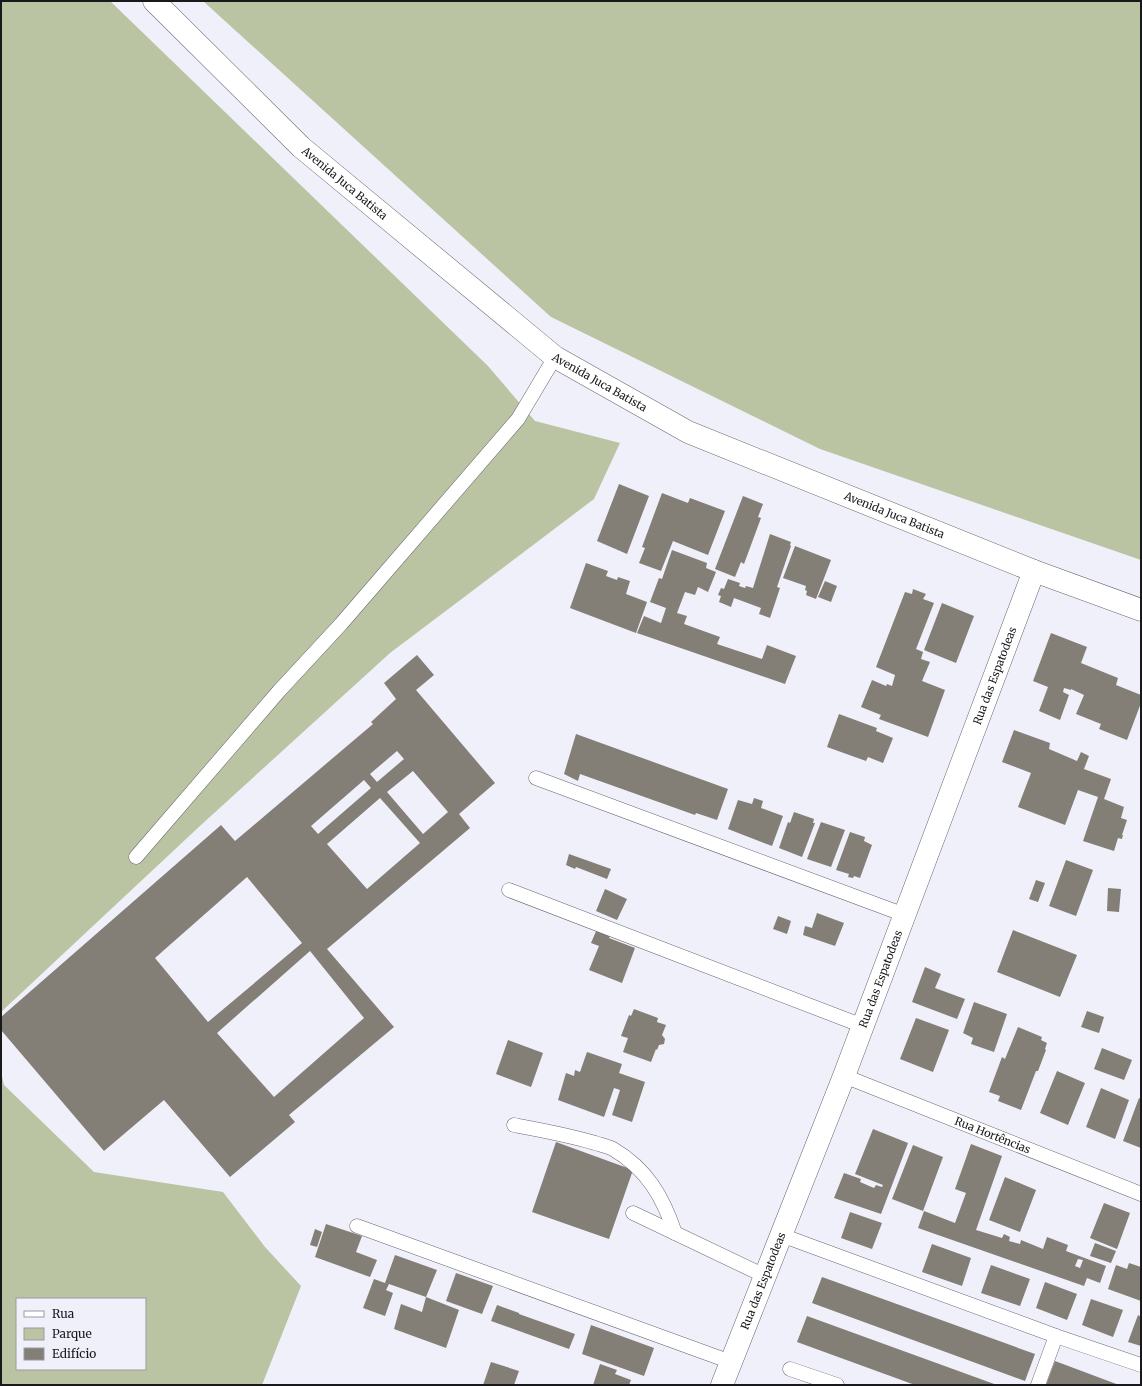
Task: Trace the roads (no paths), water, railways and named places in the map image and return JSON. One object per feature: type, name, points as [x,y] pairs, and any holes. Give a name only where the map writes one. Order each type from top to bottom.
[{"type":"main road","name":"Avenida Juca Batista","points":[[154,1],[301,146],[555,357],[688,432],[1034,571],[1141,610]]},
{"type":"main road","name":"Rua das Espatodeas","points":[[722,1385],[844,1076],[1034,571]]},
{"type":"lane","points":[[136,857],[279,691],[341,624],[513,425],[555,357]]},
{"type":"lane","points":[[536,778],[905,915]]},
{"type":"lane","points":[[509,890],[863,1026]]},
{"type":"lane","name":"Rua Hortências","points":[[844,1076],[1141,1194]]},
{"type":"lane","points":[[514,1124],[584,1140],[611,1148],[631,1162],[653,1184],[667,1210],[676,1233]]},
{"type":"lane","points":[[634,1213],[765,1276]]},
{"type":"lane","points":[[356,1226],[731,1362]]},
{"type":"lane","points":[[781,1235],[1056,1336],[1141,1365]]},
{"type":"lane","points":[[1038,1385],[1056,1336]]},
{"type":"lane","points":[[790,1369],[837,1385]]}]
